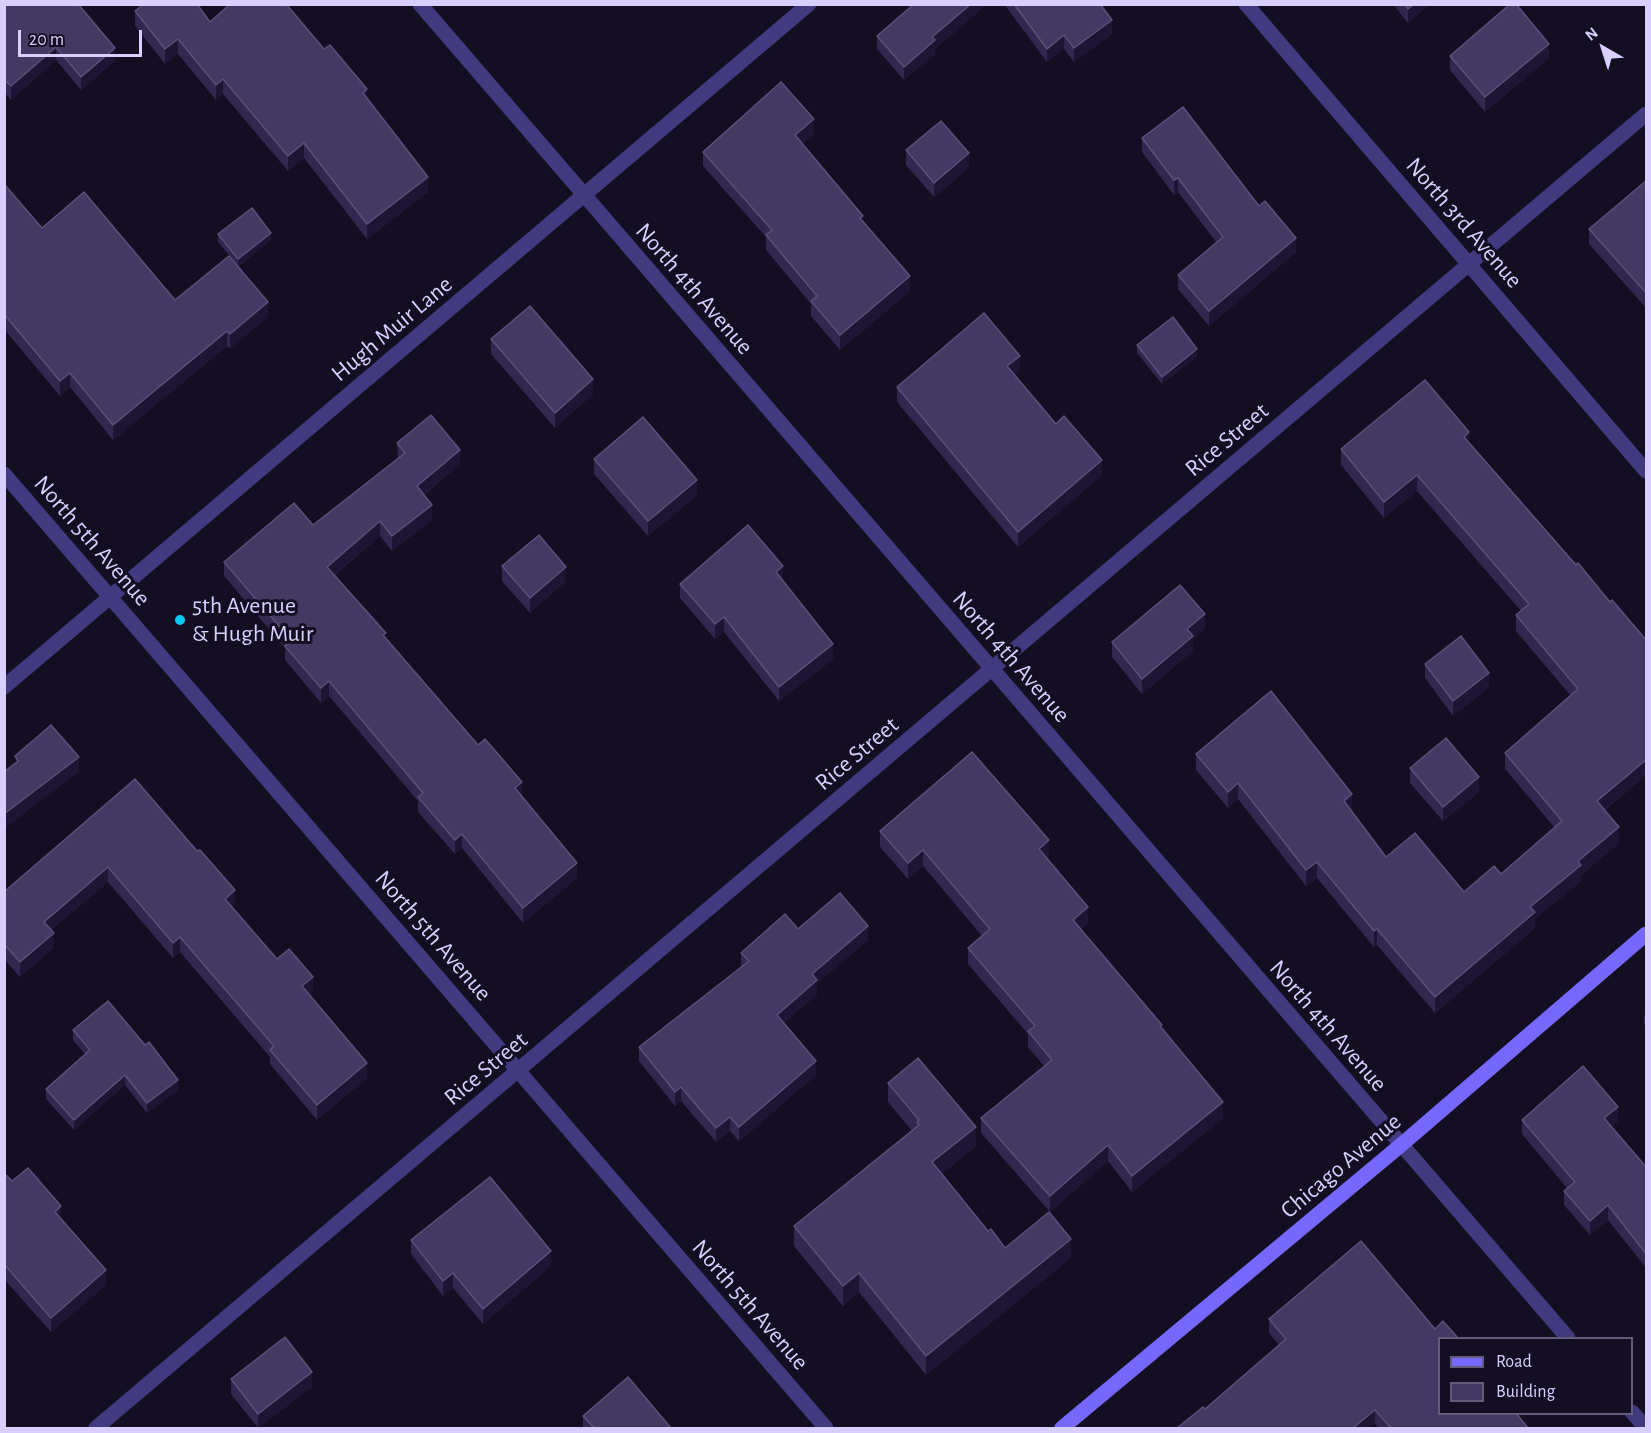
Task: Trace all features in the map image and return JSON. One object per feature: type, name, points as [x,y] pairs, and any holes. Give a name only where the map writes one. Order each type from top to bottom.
[{"type":"main road","name":"Chicago Avenue","points":[[1062,1428],[1401,1145],[1647,934]]},
{"type":"street","name":"North 4th Avenue","points":[[420,4],[1567,1337]]},
{"type":"street","name":"Hugh Muir Lane","points":[[4,687],[809,4]]},
{"type":"street","name":"North 3rd Avenue","points":[[1246,4],[1647,471]]},
{"type":"street","name":"Rice Street","points":[[96,1428],[1647,114]]},
{"type":"street","name":"North 5th Avenue","points":[[4,474],[826,1428]]},
{"type":"street","points":[[1633,1413],[1646,1428]]},
{"type":"building","points":[[4,4],[78,4],[115,48],[81,77],[56,47],[11,86],[4,79]]},
{"type":"building","points":[[144,4],[197,4],[210,22],[230,4],[286,4],[324,49],[330,45],[367,89],[363,93],[428,177],[367,224],[304,143],[288,156],[223,79],[216,85],[178,39],[165,49],[135,11]]},
{"type":"building","points":[[914,4],[971,4],[932,37],[935,40],[904,67],[877,36]]},
{"type":"building","points":[[1014,4],[1100,4],[1112,20],[1074,48],[1064,35],[1047,49]]},
{"type":"building","points":[[1510,4],[1516,4],[1549,44],[1485,97],[1450,56]]},
{"type":"building","points":[[781,82],[814,119],[795,135],[863,216],[860,218],[910,276],[840,335],[811,301],[817,296],[766,235],[772,230],[703,152]]},
{"type":"building","points":[[1183,107],[1259,206],[1265,201],[1296,238],[1209,311],[1178,275],[1223,237],[1178,178],[1174,180],[1142,138]]},
{"type":"building","points":[[941,121],[969,153],[934,183],[906,150]]},
{"type":"building","points":[[1647,180],[1647,294],[1589,229]]},
{"type":"building","points":[[4,184],[42,228],[84,192],[175,300],[229,256],[268,302],[230,334],[227,331],[113,425],[70,373],[60,381],[4,314]]},
{"type":"building","points":[[252,208],[271,233],[238,259],[218,234]]},
{"type":"building","points":[[530,306],[593,379],[555,413],[491,339]]},
{"type":"building","points":[[984,313],[1020,356],[1007,366],[1056,424],[1064,416],[1102,460],[1018,532],[897,387]]},
{"type":"building","points":[[1173,317],[1197,349],[1162,377],[1137,345]]},
{"type":"building","points":[[1425,380],[1469,432],[1464,437],[1576,565],[1578,563],[1610,602],[1612,600],[1647,641],[1647,759],[1597,801],[1619,827],[1578,861],[1581,865],[1530,907],[1535,912],[1435,997],[1377,929],[1374,931],[1317,862],[1306,870],[1238,783],[1228,792],[1196,754],[1271,691],[1352,794],[1344,801],[1386,857],[1415,833],[1464,892],[1494,866],[1501,874],[1562,821],[1505,753],[1578,689],[1516,615],[1529,604],[1417,475],[1384,502],[1341,449]]},
{"type":"building","points":[[431,415],[460,450],[417,486],[432,505],[392,536],[380,521],[327,567],[386,633],[383,635],[478,745],[485,739],[522,782],[515,788],[577,863],[523,908],[462,834],[455,840],[418,797],[423,793],[329,681],[321,688],[285,646],[291,640],[224,562],[294,503],[313,525],[405,453],[397,443]]},
{"type":"building","points":[[643,417],[697,480],[648,521],[594,459]]},
{"type":"building","points":[[748,525],[783,566],[776,572],[833,644],[779,687],[724,617],[715,624],[680,584]]},
{"type":"building","points":[[539,535],[566,567],[530,598],[502,566]]},
{"type":"building","points":[[1180,585],[1205,614],[1187,629],[1193,636],[1142,679],[1112,642]]},
{"type":"building","points":[[1461,636],[1489,673],[1453,701],[1425,664]]},
{"type":"building","points":[[51,725],[79,757],[4,814],[4,772],[18,761],[15,756]]},
{"type":"building","points":[[1446,738],[1479,777],[1443,807],[1410,768]]},
{"type":"building","points":[[972,752],[1049,840],[1039,849],[1088,907],[1073,920],[1162,1025],[1160,1026],[1223,1102],[1132,1176],[1108,1145],[1050,1196],[981,1118],[1052,1060],[1028,1031],[1035,1026],[968,948],[990,929],[923,850],[908,863],[880,831]]},
{"type":"building","points":[[135,779],[197,851],[200,850],[235,890],[225,899],[277,959],[289,949],[313,977],[302,986],[367,1063],[317,1105],[270,1050],[274,1046],[180,937],[173,943],[108,867],[44,922],[54,933],[20,962],[4,944],[4,892]]},
{"type":"building","points":[[840,893],[868,926],[812,974],[817,980],[777,1015],[816,1061],[739,1127],[730,1117],[716,1128],[681,1087],[675,1092],[639,1047],[749,961],[741,953],[785,914],[798,929]]},
{"type":"building","points":[[108,1001],[145,1045],[149,1042],[178,1080],[147,1103],[125,1075],[74,1120],[46,1089],[90,1050],[73,1030]]},
{"type":"building","points":[[918,1058],[976,1127],[932,1162],[988,1231],[991,1229],[1005,1248],[1049,1212],[1071,1239],[926,1356],[859,1273],[843,1286],[794,1226],[919,1125],[917,1122],[919,1120],[888,1083]]},
{"type":"building","points":[[1583,1066],[1618,1107],[1604,1118],[1647,1168],[1647,1255],[1608,1205],[1590,1221],[1564,1191],[1575,1182],[1522,1120]]},
{"type":"building","points":[[28,1168],[61,1206],[55,1212],[106,1270],[51,1318],[4,1264],[4,1173],[12,1181]]},
{"type":"building","points":[[490,1177],[551,1251],[483,1309],[453,1273],[443,1281],[411,1240]]},
{"type":"building","points":[[1361,1241],[1435,1329],[1443,1321],[1457,1337],[1438,1337],[1438,1415],[1518,1415],[1528,1428],[1391,1428],[1375,1410],[1353,1428],[1177,1428],[1203,1407],[1205,1409],[1286,1339],[1269,1319]]},
{"type":"building","points":[[285,1337],[312,1372],[258,1414],[231,1379]]},
{"type":"building","points":[[628,1377],[671,1428],[594,1428],[583,1416]]},
{"type":"place","name":"5th Avenue & Hugh Muir","points":[[180,620]]}]
